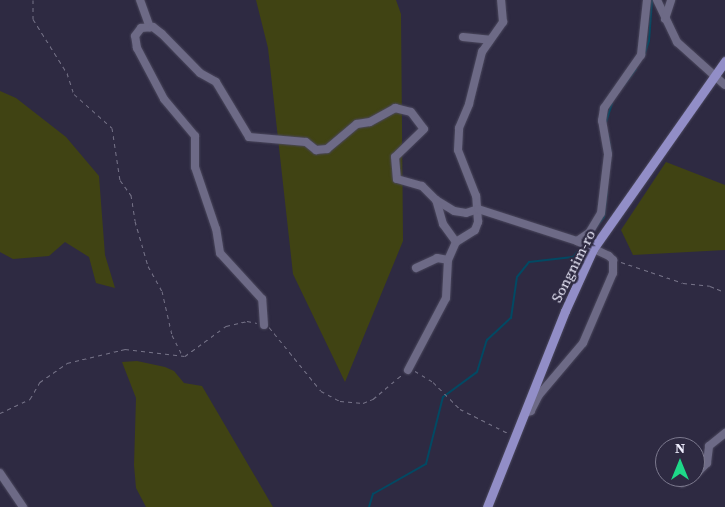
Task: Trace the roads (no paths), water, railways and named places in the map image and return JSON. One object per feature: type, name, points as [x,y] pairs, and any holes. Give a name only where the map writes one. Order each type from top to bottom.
[{"type":"main road","name":"Songnim-ro","points":[[487,507],[593,249],[725,61]]},
{"type":"street","points":[[140,0],[150,27],[177,45],[200,73],[216,82],[249,137],[306,142],[316,150],[327,149],[357,124],[370,122],[395,108],[411,112],[424,129],[395,157],[397,178],[422,186],[436,200],[454,211],[466,213],[478,209],[577,241],[613,260],[606,291],[582,342],[539,395],[531,411],[525,413]]},
{"type":"street","points":[[408,370],[446,298],[448,260],[456,242],[475,230],[478,209],[472,185],[460,162],[457,139],[478,66],[490,40],[503,22],[501,0]]},
{"type":"street","points":[[577,241],[589,233],[601,214],[608,154],[602,121],[604,108],[641,55],[647,0]]},
{"type":"street","points":[[658,0],[677,42],[725,86]]},
{"type":"street","points":[[665,19],[671,0]]},
{"type":"street","points":[[150,27],[141,28],[135,36],[137,48],[164,99],[195,136],[195,168],[216,229],[220,253],[262,300],[264,325]]},
{"type":"street","points":[[463,37],[490,40]]},
{"type":"street","points":[[436,200],[443,224],[456,242]]},
{"type":"street","points":[[416,268],[437,258],[448,260]]},
{"type":"street","points":[[705,465],[707,463],[709,446],[725,433]]},
{"type":"street","points":[[0,473],[23,507]]},
{"type":"waterway","points":[[644,56],[649,41],[652,0]]},
{"type":"waterway","points":[[624,85],[636,69]]},
{"type":"waterway","points":[[606,122],[612,103]]},
{"type":"waterway","points":[[608,134],[611,152]]},
{"type":"waterway","points":[[597,226],[604,217],[607,191]]},
{"type":"waterway","points":[[369,507],[373,494],[426,464],[443,397],[477,372],[487,340],[511,318],[517,277],[529,262],[573,257],[582,246]]}]
